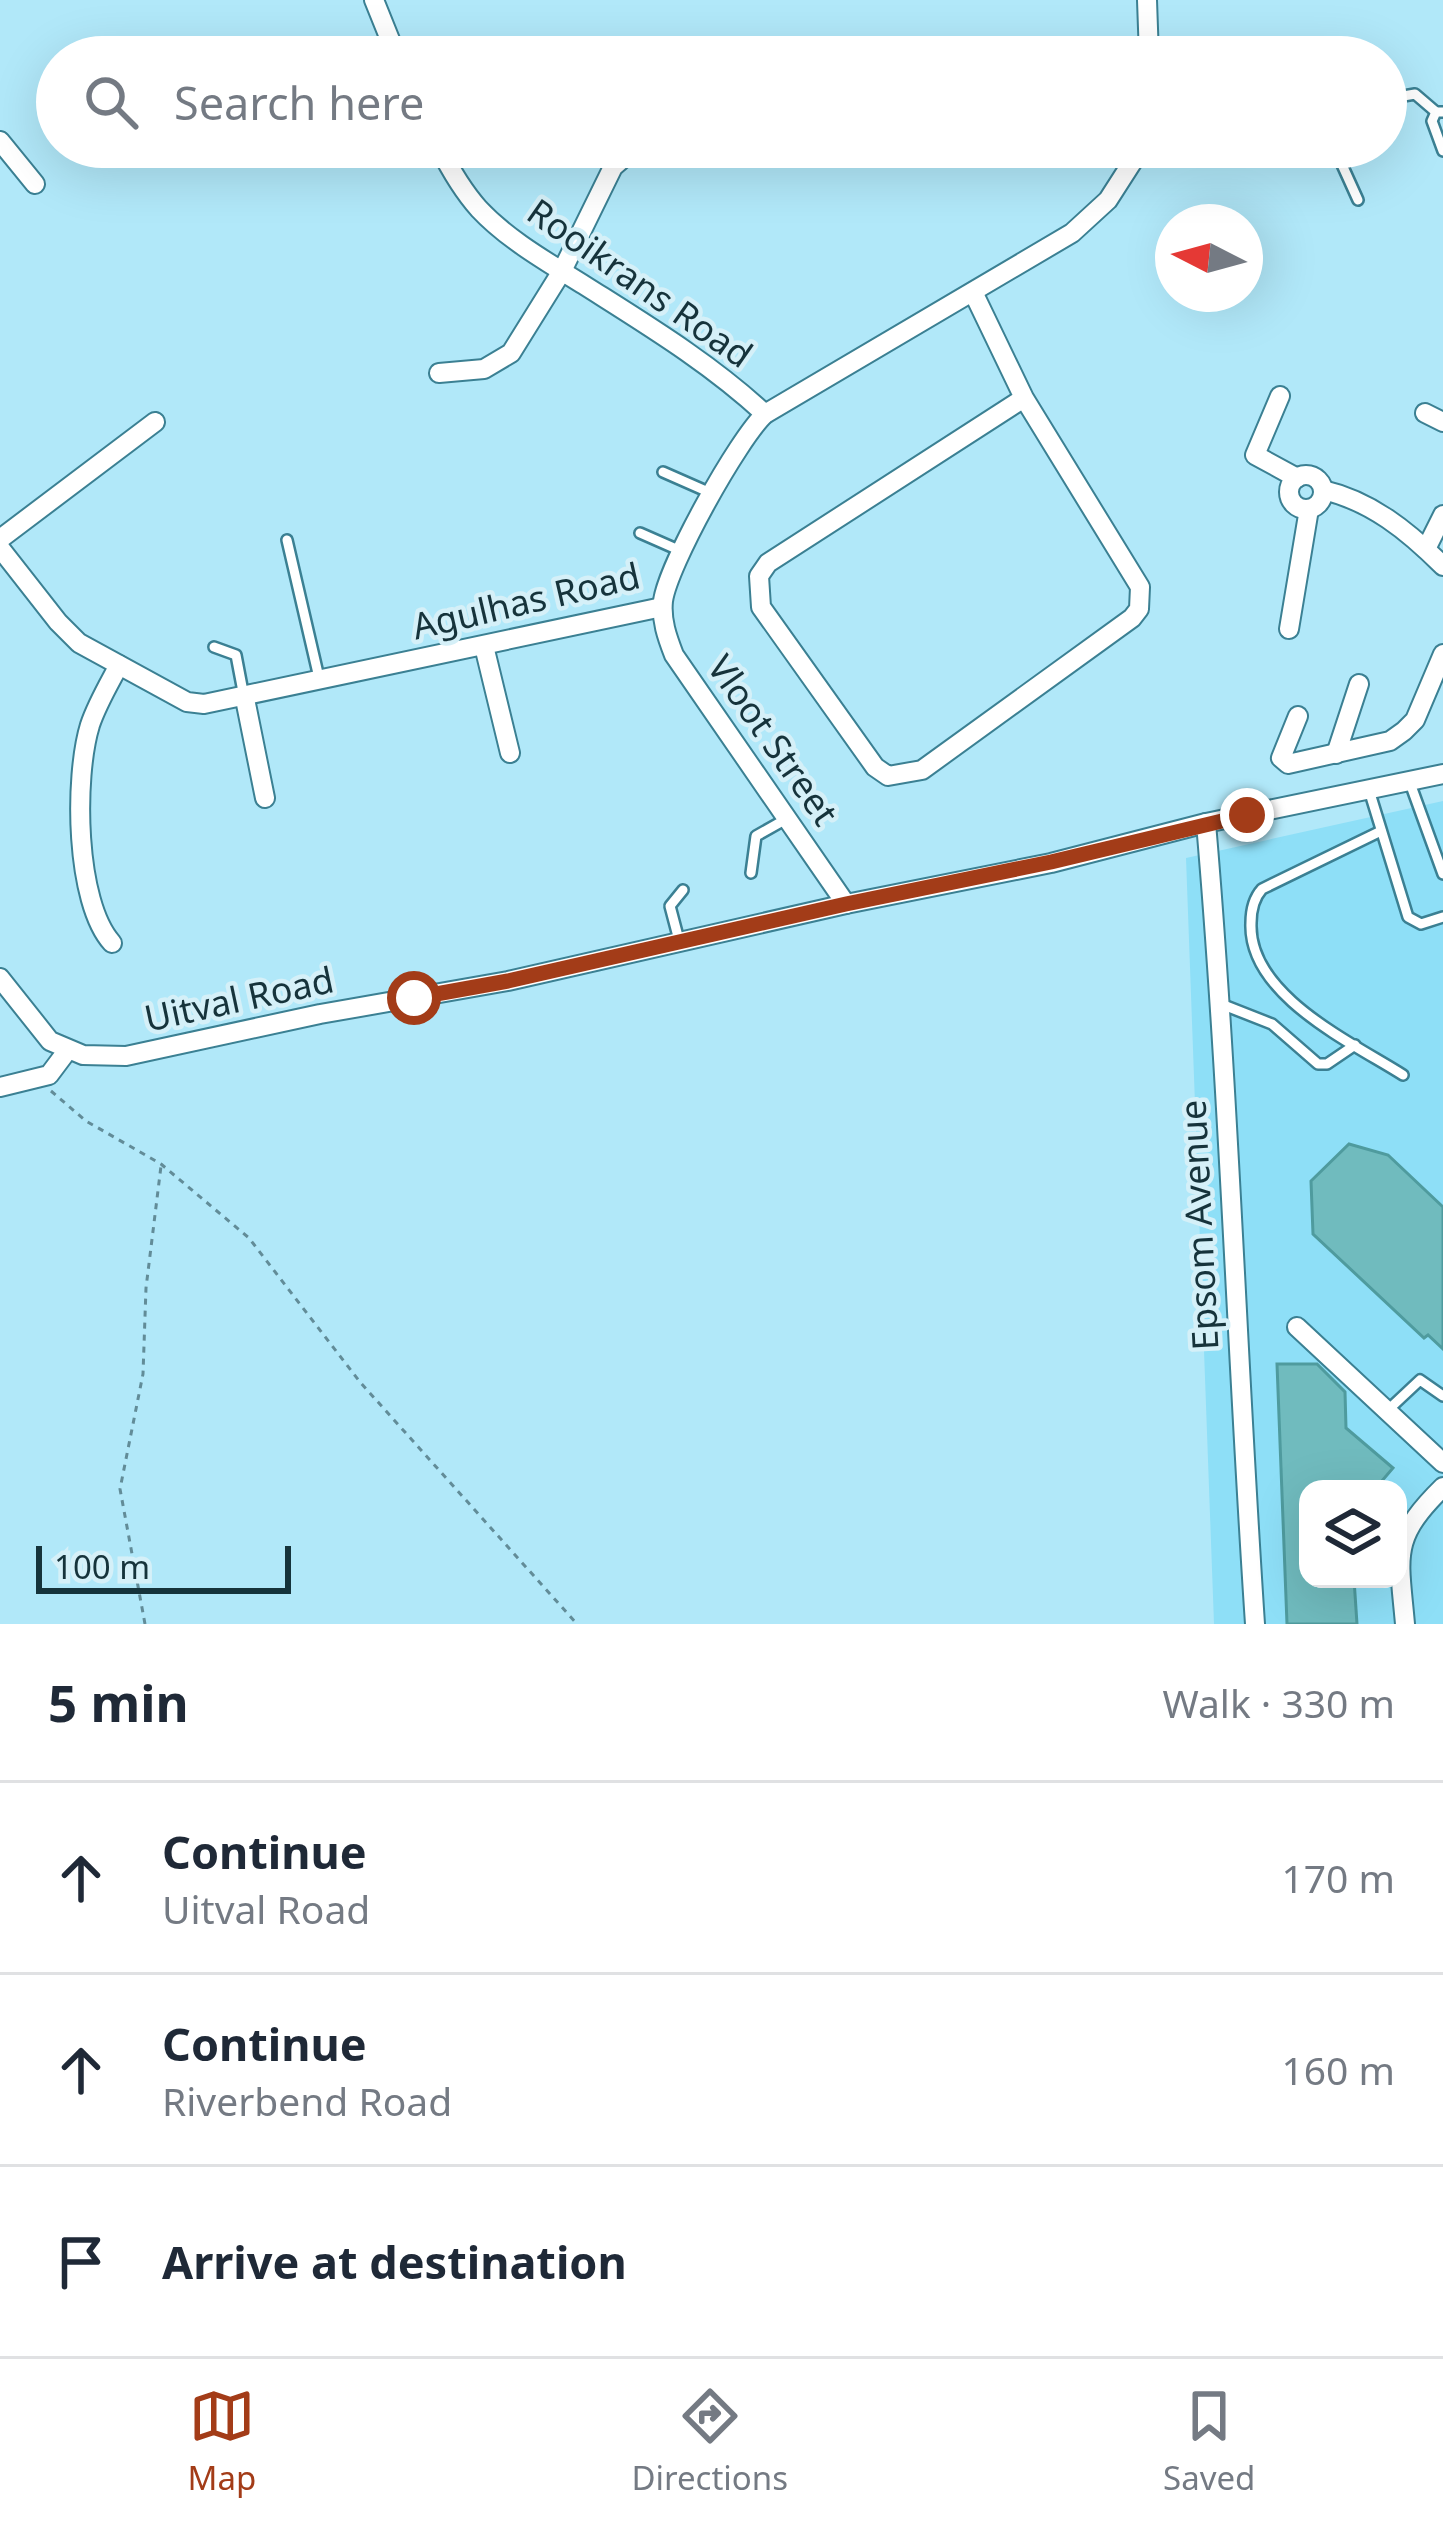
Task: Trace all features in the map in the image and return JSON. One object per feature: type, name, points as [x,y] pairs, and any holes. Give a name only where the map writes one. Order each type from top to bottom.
[{"type":"street","points":[[374,0],[389,36]]},
{"type":"street","points":[[1147,0],[1149,36]]},
{"type":"street","points":[[0,140],[35,184]]},
{"type":"street","name":"Rooikrans Road","points":[[452,168],[477,207],[562,271],[685,349],[765,414]]},
{"type":"street","points":[[440,373],[484,369],[511,352],[562,271],[613,168]]},
{"type":"street","name":"Agulhas Road","points":[[0,544],[68,633],[187,702],[204,704],[245,699],[662,607],[681,551],[747,432],[765,414],[1055,244],[1098,211],[1128,168]]},
{"type":"street","points":[[973,292],[1024,398],[1140,587],[1138,609],[1132,618],[922,770],[888,776],[875,767],[761,607],[759,577],[769,562],[1024,398]]},
{"type":"street","points":[[1280,396],[1255,455],[1297,478],[1316,478],[1322,490],[1319,502],[1309,509],[1289,629]]},
{"type":"street","points":[[0,544],[155,422]]},
{"type":"street","points":[[1297,478],[1289,495],[1296,506],[1309,509]]},
{"type":"street","points":[[1322,490],[1359,501],[1399,525],[1443,566]]},
{"type":"street","points":[[1426,549],[1443,515]]},
{"type":"street","name":"Vloot Street","points":[[662,607],[674,655],[846,904]]},
{"type":"street","points":[[484,646],[510,753]]},
{"type":"street","points":[[1298,716],[1281,758],[1295,764],[1390,741],[1415,720],[1443,654]]},
{"type":"street","points":[[112,943],[96,922],[89,899],[80,784],[90,724],[119,665]]},
{"type":"street","points":[[1336,754],[1359,684]]},
{"type":"street","points":[[245,699],[265,798]]},
{"type":"street","name":"Uitval Road","points":[[67,1051],[100,1058],[126,1056],[680,944],[1206,823],[1443,774]]},
{"type":"street","name":"Epsom Avenue","points":[[1206,823],[1221,1004],[1255,1624]]},
{"type":"street","points":[[0,978],[41,1031],[67,1051],[49,1075],[0,1087]]},
{"type":"street","points":[[1297,1327],[1442,1461]]},
{"type":"street","points":[[1405,1624],[1403,1536],[1443,1487]]},
{"type":"lane","points":[[1407,95],[1415,94],[1440,112],[1432,130],[1443,152]]},
{"type":"lane","points":[[1344,168],[1358,200]]},
{"type":"lane","points":[[664,472],[713,494]]},
{"type":"lane","points":[[640,533],[681,551]]},
{"type":"lane","points":[[287,540],[320,682]]},
{"type":"lane","points":[[214,647],[236,656],[245,699]]},
{"type":"lane","points":[[1410,782],[1443,874]]},
{"type":"lane","points":[[1369,790],[1408,916],[1421,924],[1443,917]]},
{"type":"lane","points":[[751,873],[757,836],[788,818]]},
{"type":"lane","points":[[1382,831],[1256,894],[1252,946],[1266,974],[1303,1011],[1403,1075]]},
{"type":"lane","points":[[680,944],[670,906],[682,890]]},
{"type":"lane","points":[[1221,1004],[1262,1017],[1318,1064],[1328,1064],[1355,1045]]},
{"type":"lane","points":[[1387,1411],[1420,1380],[1443,1396]]},
{"type":"path","points":[[37,1080],[86,1121],[161,1164],[249,1238],[360,1382],[577,1624]]},
{"type":"path","points":[[145,1624],[120,1489],[143,1374],[146,1288],[161,1164]]},
{"type":"shaded area","points":[[1443,801],[1443,1624],[1214,1624],[1186,858]]},
{"type":"building","points":[[1349,1144],[1388,1155],[1443,1207],[1443,1349],[1428,1335],[1424,1338],[1313,1234],[1311,1181]]},
{"type":"building","points":[[1277,1364],[1317,1364],[1345,1392],[1346,1428],[1393,1468],[1383,1480],[1299,1480],[1299,1588],[1355,1588],[1357,1624],[1287,1624]]},
{"type":"route","points":[[414,998],[1051,862],[1247,815]]}]
